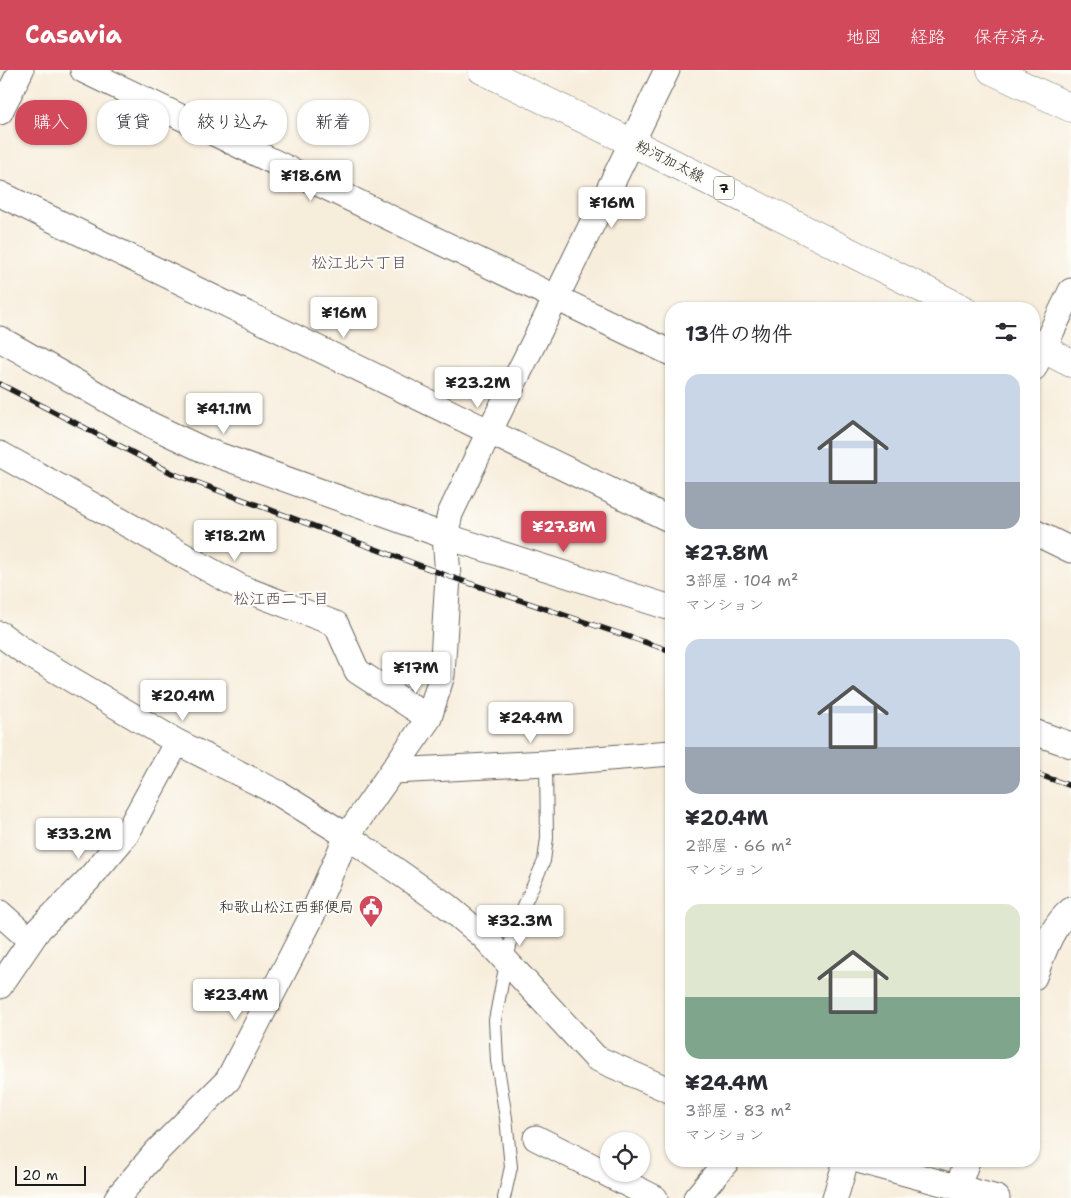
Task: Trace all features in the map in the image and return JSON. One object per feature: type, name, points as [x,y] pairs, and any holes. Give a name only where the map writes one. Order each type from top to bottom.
[{"type":"main road","name":"粉河加太線","points":[[482,70],[631,142],[949,302]]},
{"type":"main road","points":[[991,70],[1071,108]]},
{"type":"main road","points":[[1040,355],[1071,363]]},
{"type":"street","points":[[0,112],[21,70]]},
{"type":"street","points":[[83,70],[665,349]]},
{"type":"street","points":[[117,1198],[156,1152],[228,1080],[310,920],[347,836],[394,771],[429,718],[442,675],[448,576],[444,536],[450,514],[667,70]]},
{"type":"street","points":[[0,194],[665,517]]},
{"type":"street","points":[[1040,348],[1071,291]]},
{"type":"street","points":[[0,339],[151,425],[204,450],[444,536],[665,606]]},
{"type":"street","points":[[0,454],[242,588],[336,624],[356,671],[429,718]]},
{"type":"street","points":[[1040,535],[1071,550]]},
{"type":"street","points":[[3,644],[25,652],[177,742],[278,794],[347,836],[448,906],[484,937],[596,1058],[665,1087]]},
{"type":"street","points":[[1040,734],[1071,745]]},
{"type":"street","points":[[0,986],[38,929],[88,880],[126,835],[177,742]]},
{"type":"street","points":[[394,771],[546,763],[665,753]]},
{"type":"street","points":[[1040,961],[1047,943],[1065,915],[1071,910]]},
{"type":"street","points":[[0,913],[30,940]]},
{"type":"street","points":[[536,1138],[655,1198]]},
{"type":"street","points":[[696,1198],[722,1167]]},
{"type":"street","points":[[835,1198],[844,1167]]},
{"type":"street","points":[[883,1167],[997,1198]]},
{"type":"street","points":[[958,1187],[965,1167]]},
{"type":"lane","points":[[504,1198],[511,1167],[497,1061],[495,1020],[502,978],[514,928],[544,861],[546,838],[546,763]]},
{"type":"railway","points":[[0,384],[174,474],[448,576],[665,649]]},
{"type":"railway","points":[[1040,775],[1071,786]]},
{"type":"place","name":"和歌山松江西郵便局","points":[[371,928]]},
{"type":"district","name":"松江北六丁目","points":[[359,262]]},
{"type":"district","name":"松江西二丁目","points":[[281,598]]}]
